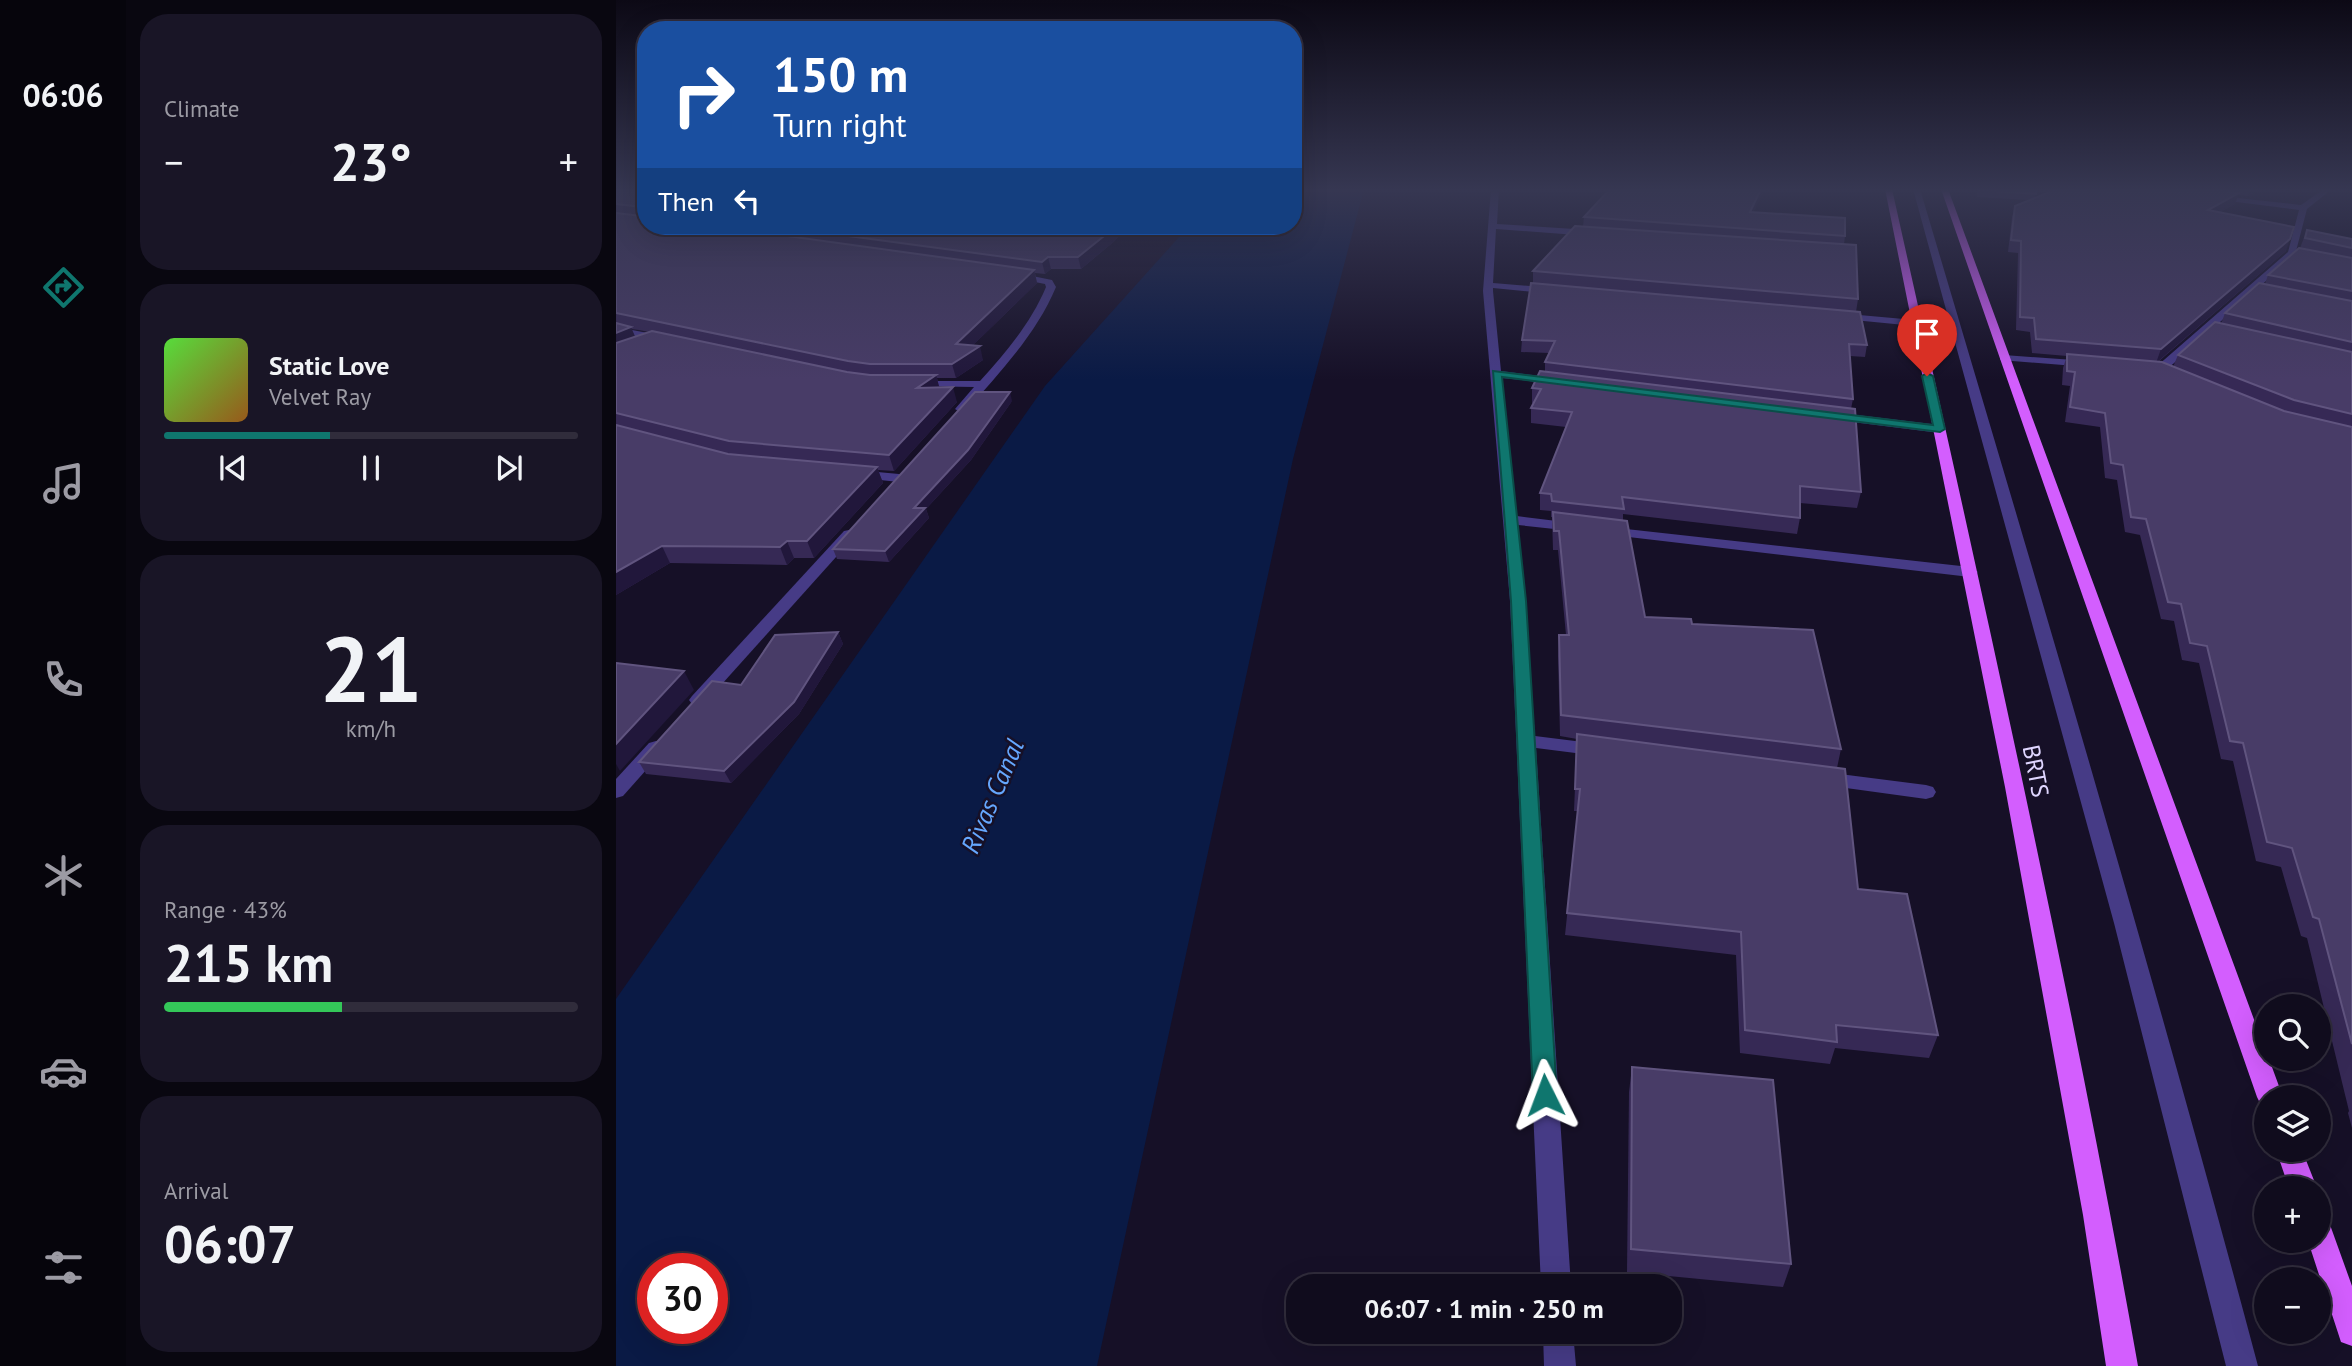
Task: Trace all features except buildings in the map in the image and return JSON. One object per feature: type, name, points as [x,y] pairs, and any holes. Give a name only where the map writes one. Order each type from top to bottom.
[{"type":"main road","name":"BRTS","points":[[1901,253],[2012,774],[2087,1161],[2122,1366]]},
{"type":"main road","points":[[1967,253],[2266,1085]]},
{"type":"main road","points":[[2326,1253],[2352,1331]]},
{"type":"street","points":[[1491,253],[1488,285],[1518,601],[1555,1274]]},
{"type":"street","points":[[1934,253],[2090,797],[2210,1237],[2242,1366]]},
{"type":"street","points":[[2134,368],[2166,372],[2207,328],[2292,253],[2304,256]]},
{"type":"street","points":[[950,422],[1003,362],[1047,302],[1051,287],[1049,282],[1040,278],[1002,273]]},
{"type":"street","points":[[1488,285],[1571,292]]},
{"type":"street","points":[[2251,289],[2263,292]]},
{"type":"street","points":[[1819,314],[1915,323]]},
{"type":"street","points":[[2207,328],[2220,331]]},
{"type":"street","points":[[616,330],[673,341]]},
{"type":"street","points":[[638,346],[659,338]]},
{"type":"street","points":[[2004,358],[2095,365]]},
{"type":"street","points":[[1496,374],[1565,382]]},
{"type":"street","points":[[902,385],[984,384]]},
{"type":"street","points":[[1823,415],[1940,429]]},
{"type":"street","points":[[844,473],[898,479]]},
{"type":"street","points":[[689,710],[862,519]]},
{"type":"street","points":[[1511,520],[1970,572]]},
{"type":"street","points":[[616,791],[662,741]]},
{"type":"street","points":[[1526,741],[1622,753]]},
{"type":"street","points":[[1802,776],[1926,792]]},
{"type":"street","points":[[1559,1344],[1560,1366]]},
{"type":"water","name":"Rivas Canal","points":[[1165,253],[1347,253],[1293,459],[1097,1366],[616,1366],[616,999],[1045,386]]},
{"type":"route","points":[[1545,1095],[1518,601],[1496,374],[1940,429],[1927,376]]}]
